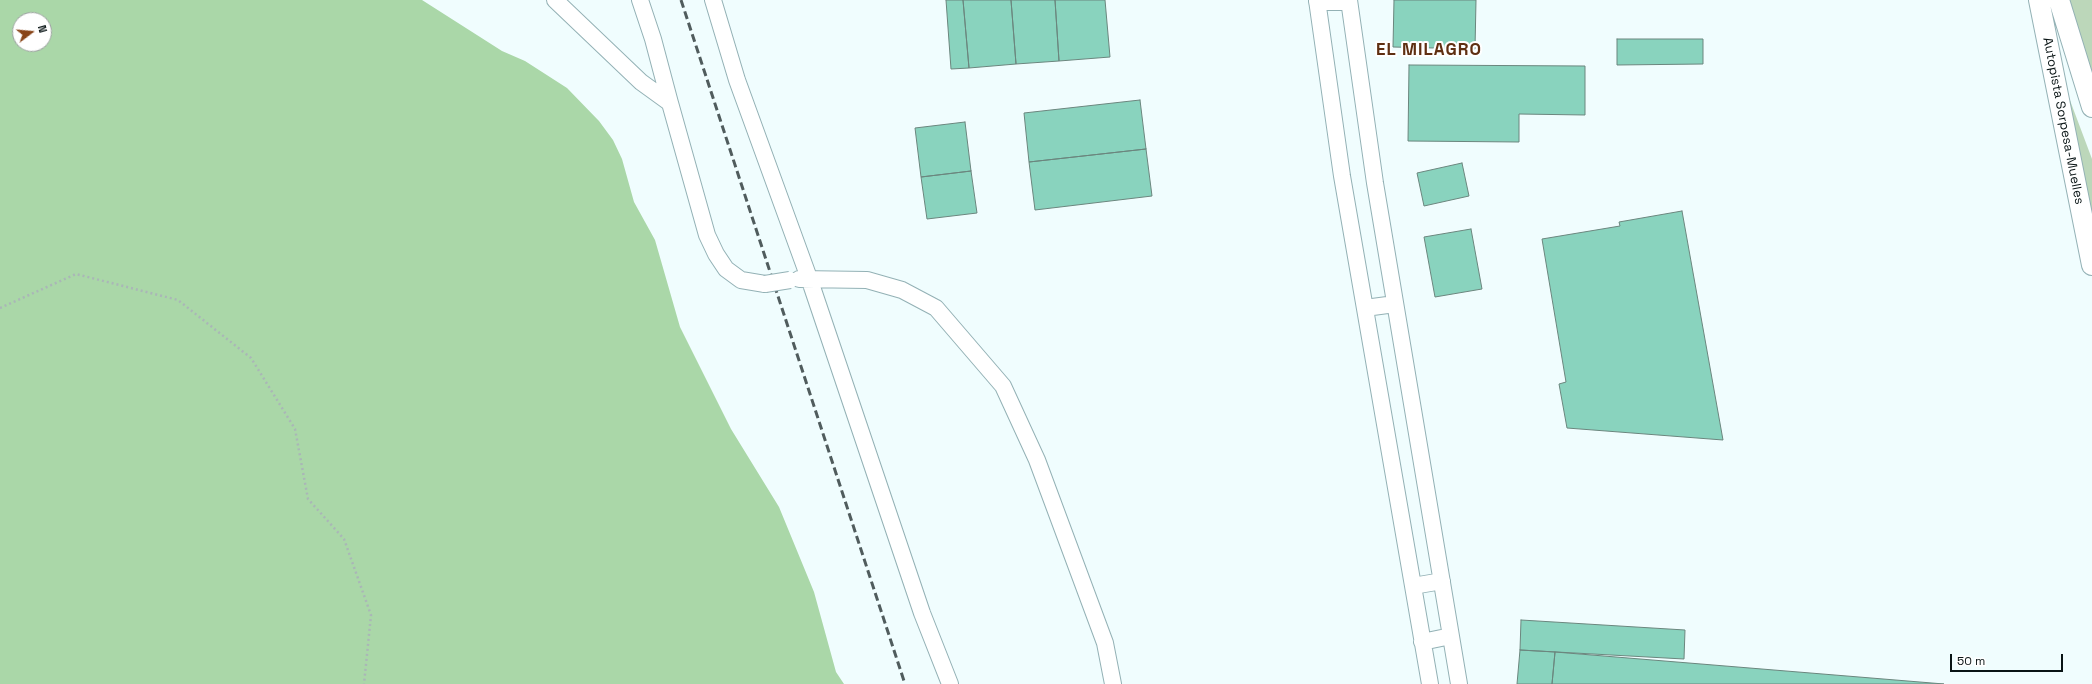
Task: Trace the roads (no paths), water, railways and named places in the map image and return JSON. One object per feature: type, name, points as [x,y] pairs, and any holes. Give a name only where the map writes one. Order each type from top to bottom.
[{"type":"main road","name":"Autopista Sorpesa-Muelles","points":[[2039,0],[2092,265]]},
{"type":"main road","points":[[2059,0],[2092,107]]},
{"type":"street","points":[[555,0],[641,82],[670,103]]},
{"type":"street","points":[[640,0],[653,39],[707,235],[716,254],[726,269],[741,280],[765,284],[809,278],[867,280],[902,290],[936,308],[1003,386],[1036,460],[1105,643],[1113,684]]},
{"type":"street","points":[[713,0],[736,80],[809,278],[922,613],[950,684]]},
{"type":"street","points":[[1430,684],[1342,176],[1317,1],[1349,1],[1375,183],[1459,684]]},
{"type":"street","points":[[1365,308],[1395,304]]},
{"type":"street","points":[[1413,586],[1442,581]]},
{"type":"street","points":[[1422,642],[1451,636]]},
{"type":"railway","points":[[681,0],[905,684]]},
{"type":"district","name":"EL MILAGRO","points":[[1429,50]]}]
